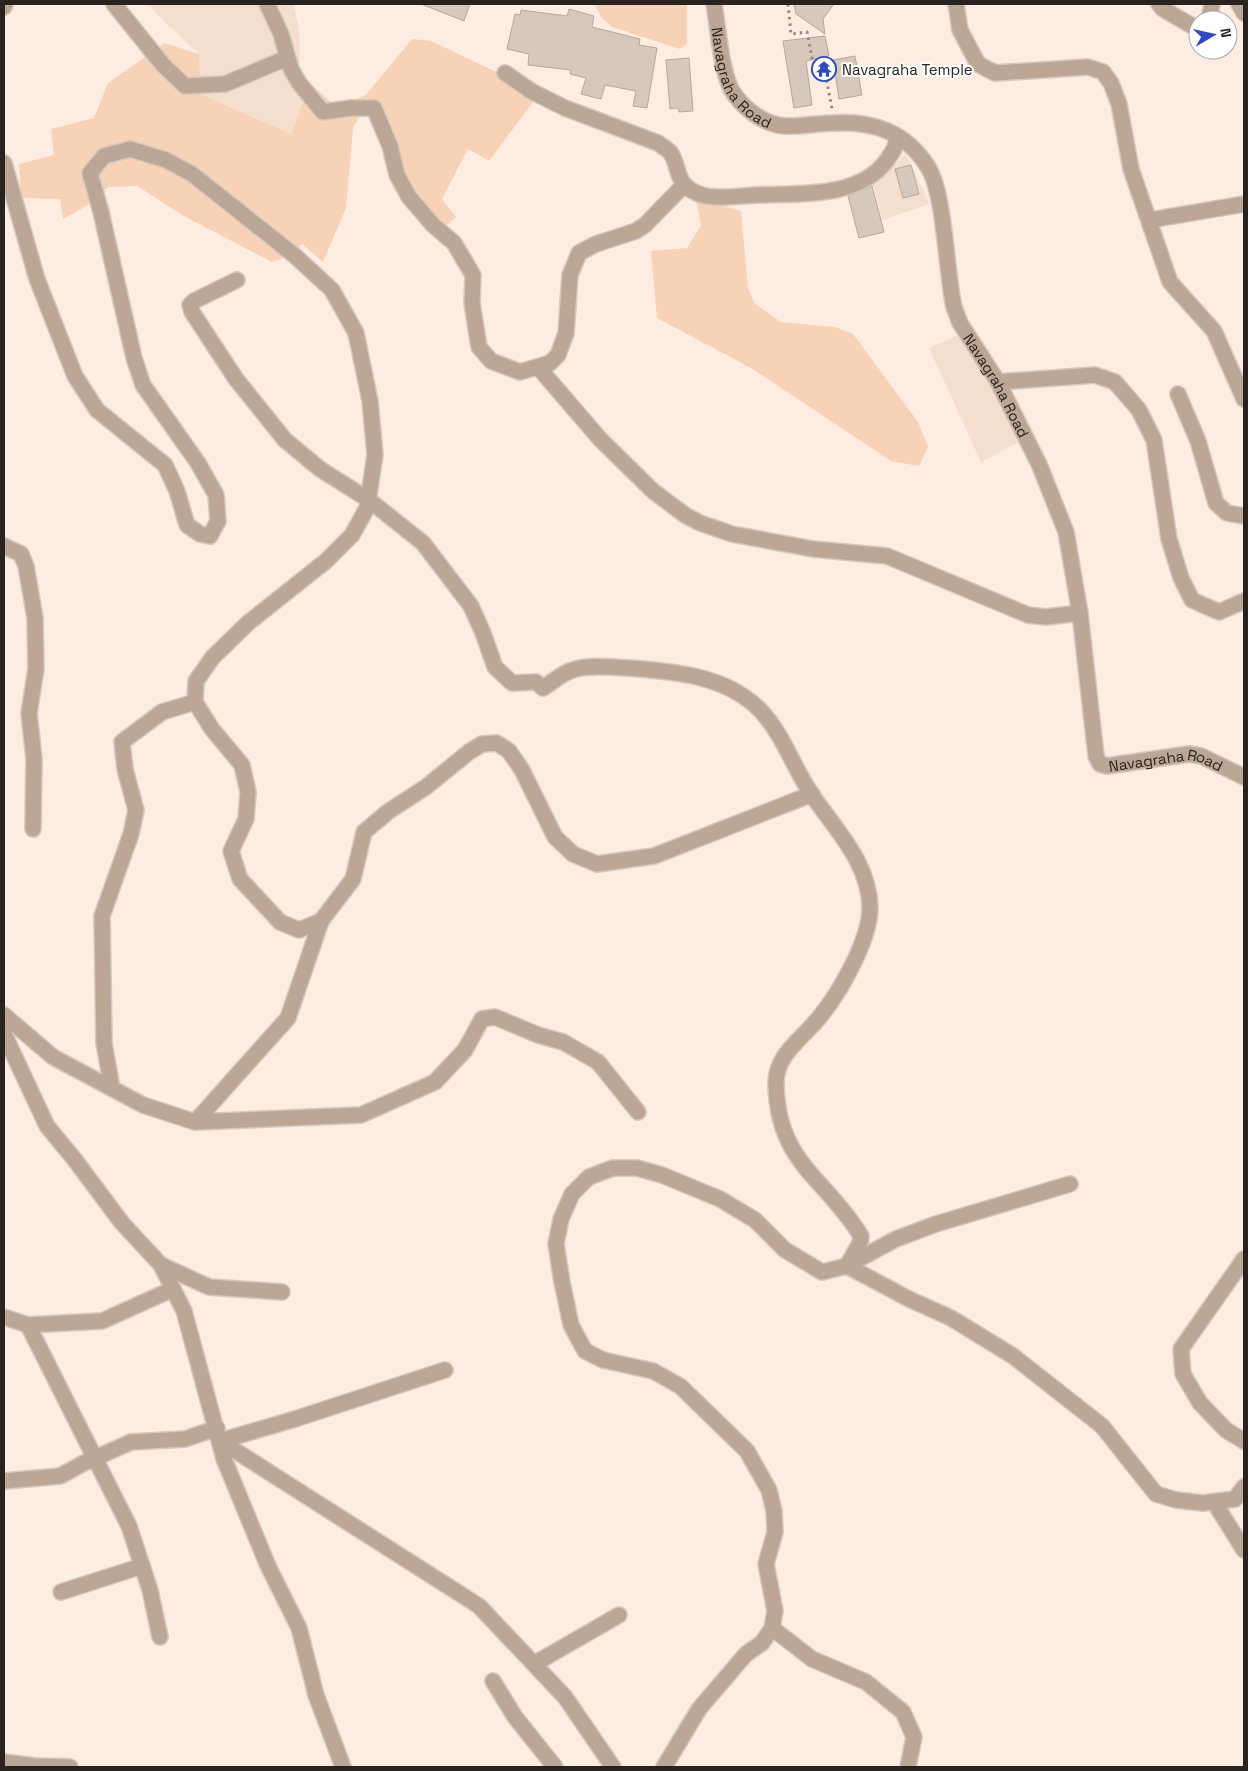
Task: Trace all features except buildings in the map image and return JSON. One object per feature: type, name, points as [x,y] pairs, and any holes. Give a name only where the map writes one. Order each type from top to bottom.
[{"type":"street","points":[[114,4],[163,65],[185,86],[225,84],[287,58]]},
{"type":"street","points":[[266,4],[281,34],[287,58],[300,83],[323,112],[351,108],[374,108],[390,146],[397,175],[409,197],[433,225],[454,243],[473,275],[472,303],[479,347],[491,360],[520,372],[550,363],[558,355],[566,333],[570,275],[579,253],[588,247],[636,231],[645,225],[684,185]]},
{"type":"street","name":"Navagraha Road","points":[[714,4],[726,74],[731,89],[749,110],[760,118],[784,126],[835,123],[889,130],[907,142],[929,168],[937,196],[954,307],[960,323],[998,382],[1057,507],[1066,532],[1080,613],[1096,756],[1100,764],[1107,766],[1189,754],[1201,756],[1244,778]]},
{"type":"street","points":[[956,4],[960,30],[978,64],[996,73],[1088,66],[1103,72],[1111,83],[1119,104],[1131,169],[1170,282],[1214,331],[1244,399]]},
{"type":"street","points":[[1159,4],[1163,9],[1188,24]]},
{"type":"street","points":[[1239,4],[1244,13]]},
{"type":"street","points":[[505,73],[531,91],[565,108],[658,143],[671,153],[676,172],[684,185],[699,194],[716,196],[812,193],[851,186],[874,175],[883,166],[896,148],[896,136]]},
{"type":"street","points":[[4,163],[37,279],[75,376],[97,410],[165,465],[177,491],[187,526],[200,534],[210,536],[218,521],[216,495],[198,463],[143,385],[134,358],[106,230],[90,173],[104,156],[130,149],[166,160],[192,174],[294,255],[332,290],[356,333],[370,401],[376,455],[367,508],[352,535],[326,561],[248,623],[212,657],[196,681],[195,702],[212,729],[242,765],[248,792],[246,819],[231,851],[240,878],[280,922],[299,930],[321,921]]},
{"type":"street","points":[[1150,220],[1244,204]]},
{"type":"street","points":[[238,280],[194,301],[190,305],[192,312],[236,379],[285,440],[320,469],[369,500],[423,543],[449,575],[470,606],[483,633],[494,667],[512,683],[536,682],[543,688],[565,673],[591,666],[664,671],[696,677],[719,684],[743,697],[759,709],[775,727],[812,794],[861,864],[869,892],[870,912],[866,932],[847,974],[819,1018],[784,1056],[778,1068],[776,1084],[786,1138],[798,1160],[853,1222],[861,1236],[860,1243],[847,1266]]},
{"type":"street","points":[[538,367],[600,439],[653,491],[685,515],[700,523],[732,534],[813,549],[887,556],[1028,615],[1046,617],[1080,613]]},
{"type":"street","points":[[998,382],[1095,375],[1115,382],[1139,410],[1154,440],[1169,539],[1181,578],[1192,600],[1219,612],[1242,600]]},
{"type":"street","points":[[1178,394],[1198,442],[1216,503],[1227,513],[1244,516]]},
{"type":"street","points":[[4,546],[21,554],[35,618],[36,669],[29,713],[34,759],[33,828]]},
{"type":"street","points":[[112,1088],[104,1043],[102,916],[131,834],[136,810],[125,769],[122,742],[162,712],[195,702]]},
{"type":"street","points":[[195,1122],[288,1018],[321,921],[353,879],[364,832],[389,811],[426,788],[468,752],[482,744],[497,743],[509,751],[522,770],[555,837],[573,854],[597,864],[654,856],[812,794]]},
{"type":"street","points":[[4,1016],[53,1056],[143,1105],[195,1122],[361,1115],[435,1082],[465,1050],[482,1019],[495,1017],[538,1035],[563,1042],[598,1062],[638,1112]]},
{"type":"street","points":[[4,1034],[47,1126],[122,1223],[161,1265],[184,1311],[224,1459],[254,1533],[299,1628],[316,1695],[343,1767]]},
{"type":"street","points":[[664,1767],[699,1709],[746,1654],[762,1643],[772,1628],[774,1611],[766,1564],[775,1532],[774,1511],[769,1490],[747,1451],[680,1386],[653,1372],[603,1360],[585,1350],[571,1325],[556,1244],[561,1219],[572,1194],[589,1177],[613,1168],[637,1168],[662,1175],[720,1199],[755,1220],[785,1250],[822,1272],[847,1266],[896,1239],[936,1224],[1070,1184]]},
{"type":"street","points":[[1244,1259],[1181,1349],[1183,1374],[1200,1403],[1226,1430],[1244,1441]]},
{"type":"street","points":[[161,1265],[209,1287],[282,1292]]},
{"type":"street","points":[[847,1266],[909,1299],[951,1318],[1020,1361],[1102,1426],[1156,1494],[1176,1500],[1203,1503],[1235,1498],[1244,1487]]},
{"type":"street","points":[[4,1317],[28,1324],[102,1321],[173,1289]]},
{"type":"street","points":[[28,1324],[129,1526],[150,1590],[160,1637]]},
{"type":"street","points":[[4,1481],[60,1476],[131,1442],[185,1439],[295,1419],[445,1370]]},
{"type":"street","points":[[218,1434],[479,1606],[565,1697],[613,1767]]},
{"type":"street","points":[[1214,1502],[1244,1550]]},
{"type":"street","points":[[61,1592],[142,1566]]},
{"type":"street","points":[[534,1664],[619,1615]]},
{"type":"street","points":[[772,1628],[812,1659],[866,1682],[903,1712],[914,1737],[908,1767]]},
{"type":"street","points":[[493,1681],[516,1717],[555,1767]]},
{"type":"street","points":[[4,1762],[34,1766],[70,1767]]},
{"type":"path","points":[[788,4],[791,34],[807,32],[812,63],[832,59]]},
{"type":"path","points":[[822,61],[835,123]]},
{"type":"shaded area","points":[[146,4],[293,4],[299,28],[300,75],[310,84],[291,134],[201,94],[199,54]]},
{"type":"shaded area","points":[[594,4],[687,4],[687,44],[680,49],[612,27],[602,18]]},
{"type":"shaded area","points":[[412,39],[431,41],[511,79],[536,98],[489,161],[468,149],[442,199],[456,217],[446,226],[410,192],[389,144],[364,108],[353,128],[346,208],[323,262],[302,244],[286,257],[272,262],[182,215],[137,186],[108,187],[86,206],[63,219],[60,199],[21,198],[19,164],[54,155],[51,129],[94,118],[108,83],[165,43],[199,54],[201,94],[291,134],[310,84],[337,107],[366,95]]},
{"type":"shaded area","points":[[906,154],[930,204],[882,220],[873,183]]},
{"type":"shaded area","points":[[696,197],[741,211],[748,288],[755,304],[781,322],[835,327],[853,334],[918,422],[928,447],[919,466],[891,461],[751,368],[657,318],[651,251],[687,248],[701,226]]},
{"type":"shaded area","points":[[972,329],[1032,435],[981,462],[929,348]]},
{"type":"place","name":"Navagraha Temple","points":[[824,69]]}]
